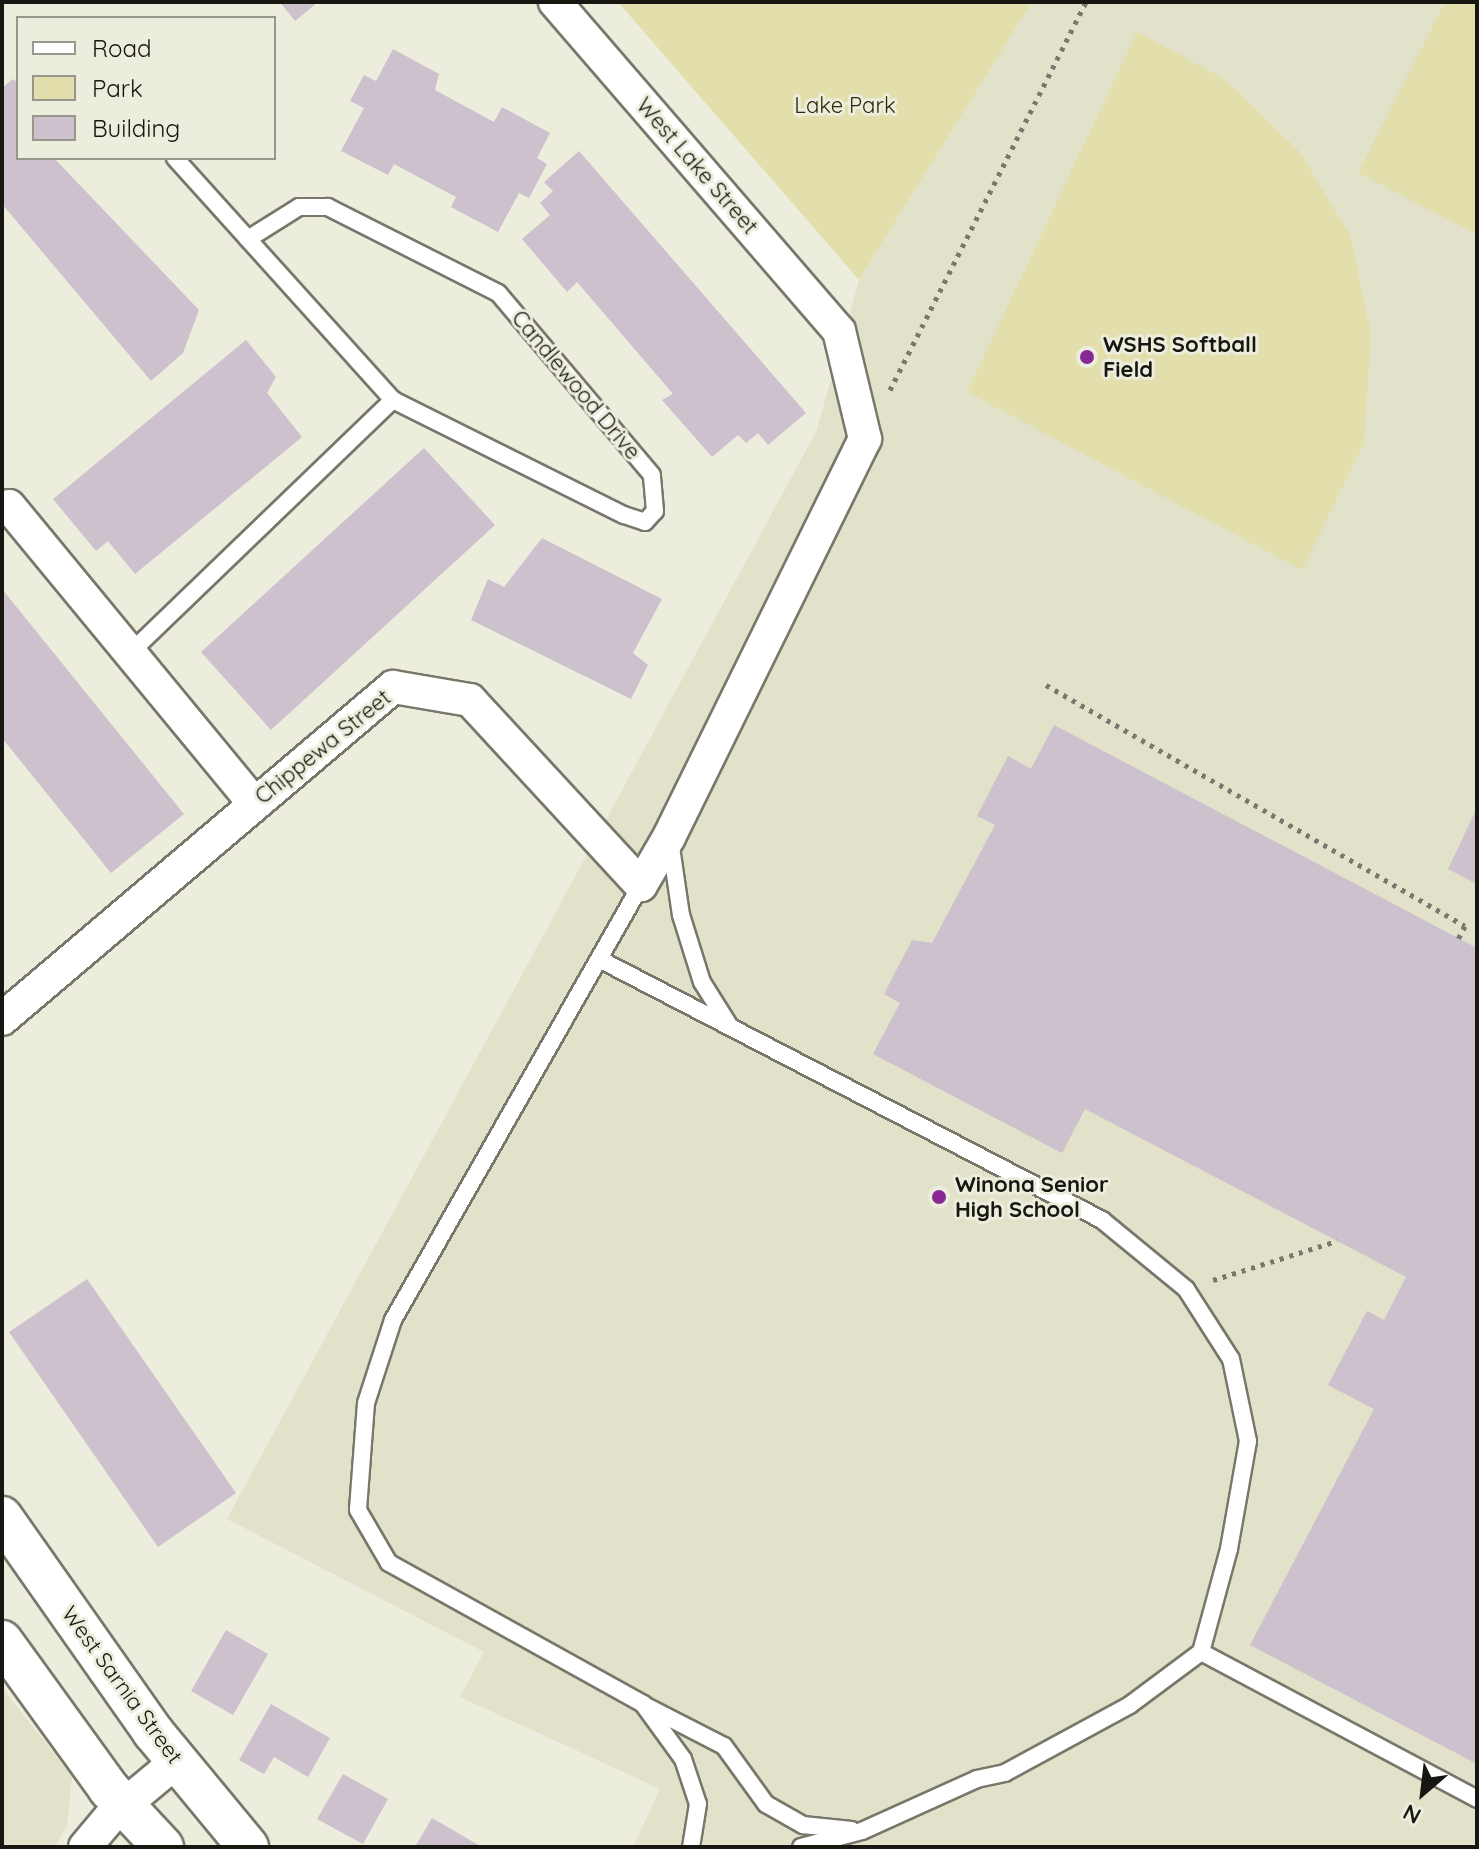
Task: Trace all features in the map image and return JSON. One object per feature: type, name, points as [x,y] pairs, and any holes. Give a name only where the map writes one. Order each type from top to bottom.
[{"type":"street","name":"West Lake Street","points":[[555,2],[839,331],[865,439]]},
{"type":"street","points":[[641,885],[669,837],[865,439]]},
{"type":"street","points":[[9,506],[254,803]]},
{"type":"street","name":"Chippewa Street","points":[[2,1019],[393,687],[470,700],[641,885]]},
{"type":"street","name":"West Sarnia Street","points":[[2,1517],[177,1761],[248,1847]]},
{"type":"street","points":[[2,1641],[125,1806],[163,1847]]},
{"type":"street","points":[[85,1847],[125,1806],[177,1761]]},
{"type":"lane","name":"Candlewood Drive","points":[[177,160],[393,400],[624,515],[645,522],[655,511],[652,475],[498,293],[328,207],[299,207],[248,239]]},
{"type":"lane","points":[[131,652],[393,400]]},
{"type":"lane","points":[[669,837],[681,915],[702,982],[730,1027]]},
{"type":"lane","points":[[641,885],[393,1320],[366,1403],[358,1510],[389,1563],[724,1746],[766,1804],[803,1825],[862,1831]]},
{"type":"lane","points":[[599,959],[1102,1220],[1186,1289],[1231,1359],[1248,1441],[1229,1549],[1201,1652],[1130,1705],[1005,1773],[977,1779],[862,1831],[801,1847]]},
{"type":"lane","points":[[1201,1652],[1477,1799]]},
{"type":"lane","points":[[643,1704],[683,1759],[698,1804],[691,1847]]},
{"type":"path","points":[[865,439],[1086,2]]},
{"type":"path","points":[[1046,685],[1465,926],[1458,939]]},
{"type":"path","points":[[1186,1289],[1337,1241]]},
{"type":"shaded area","name":"Winona Senior High School","points":[[1032,2],[1477,2],[1477,1847],[633,1847],[660,1789],[460,1697],[484,1652],[227,1519],[816,432],[859,280]]},
{"type":"shaded area","points":[[2,1688],[72,1776],[67,1825],[55,1847],[2,1847]]},
{"type":"green space","name":"Lake Park","points":[[618,2],[1032,2],[859,280]]},
{"type":"green space","points":[[1445,2],[1477,2],[1477,234],[1358,173]]},
{"type":"green space","points":[[1137,32],[1223,78],[1300,152],[1351,237],[1371,335],[1364,443],[1302,570],[967,392]]},
{"type":"building","points":[[280,2],[318,2],[295,21]]},
{"type":"building","points":[[393,49],[439,74],[435,90],[494,122],[502,107],[550,133],[537,158],[547,164],[529,198],[519,193],[498,232],[451,207],[456,197],[394,164],[388,175],[341,151],[364,108],[350,101],[364,75],[376,81]]},
{"type":"building","points":[[13,79],[16,81],[16,160],[56,160],[199,310],[183,353],[151,381],[2,204],[2,88]]},
{"type":"building","points":[[579,151],[806,413],[768,445],[758,433],[746,443],[738,435],[712,457],[662,400],[673,394],[577,282],[567,292],[522,239],[550,215],[540,203],[553,191],[544,182]]},
{"type":"building","points":[[246,340],[276,377],[267,393],[302,437],[135,574],[108,541],[96,551],[53,499]]},
{"type":"building","points":[[424,448],[495,525],[271,730],[201,652]]},
{"type":"building","points":[[542,538],[662,599],[633,653],[648,665],[631,699],[471,620],[488,579],[504,587]]},
{"type":"building","points":[[2,589],[184,814],[111,873],[2,738]]},
{"type":"building","name":"Winona Senior High School","points":[[1054,725],[1477,948],[1477,1764],[1250,1645],[1374,1409],[1328,1385],[1367,1311],[1384,1320],[1406,1277],[1085,1109],[1062,1153],[873,1054],[900,1003],[884,994],[912,940],[932,943],[995,825],[977,816],[1008,756],[1031,769]]},
{"type":"building","points":[[1477,808],[1477,884],[1448,869]]},
{"type":"building","points":[[87,1279],[236,1493],[158,1547],[9,1332]]},
{"type":"building","points":[[226,1630],[268,1654],[233,1715],[191,1691]]},
{"type":"building","points":[[271,1704],[330,1738],[308,1777],[274,1757],[264,1774],[239,1760]]},
{"type":"building","points":[[343,1774],[388,1799],[363,1844],[317,1819]]},
{"type":"building","points":[[432,1818],[482,1847],[415,1847]]},
{"type":"place","name":"WSHS Softball Field","points":[[1087,357]]},
{"type":"place","name":"Winona Senior High School","points":[[939,1197]]}]
